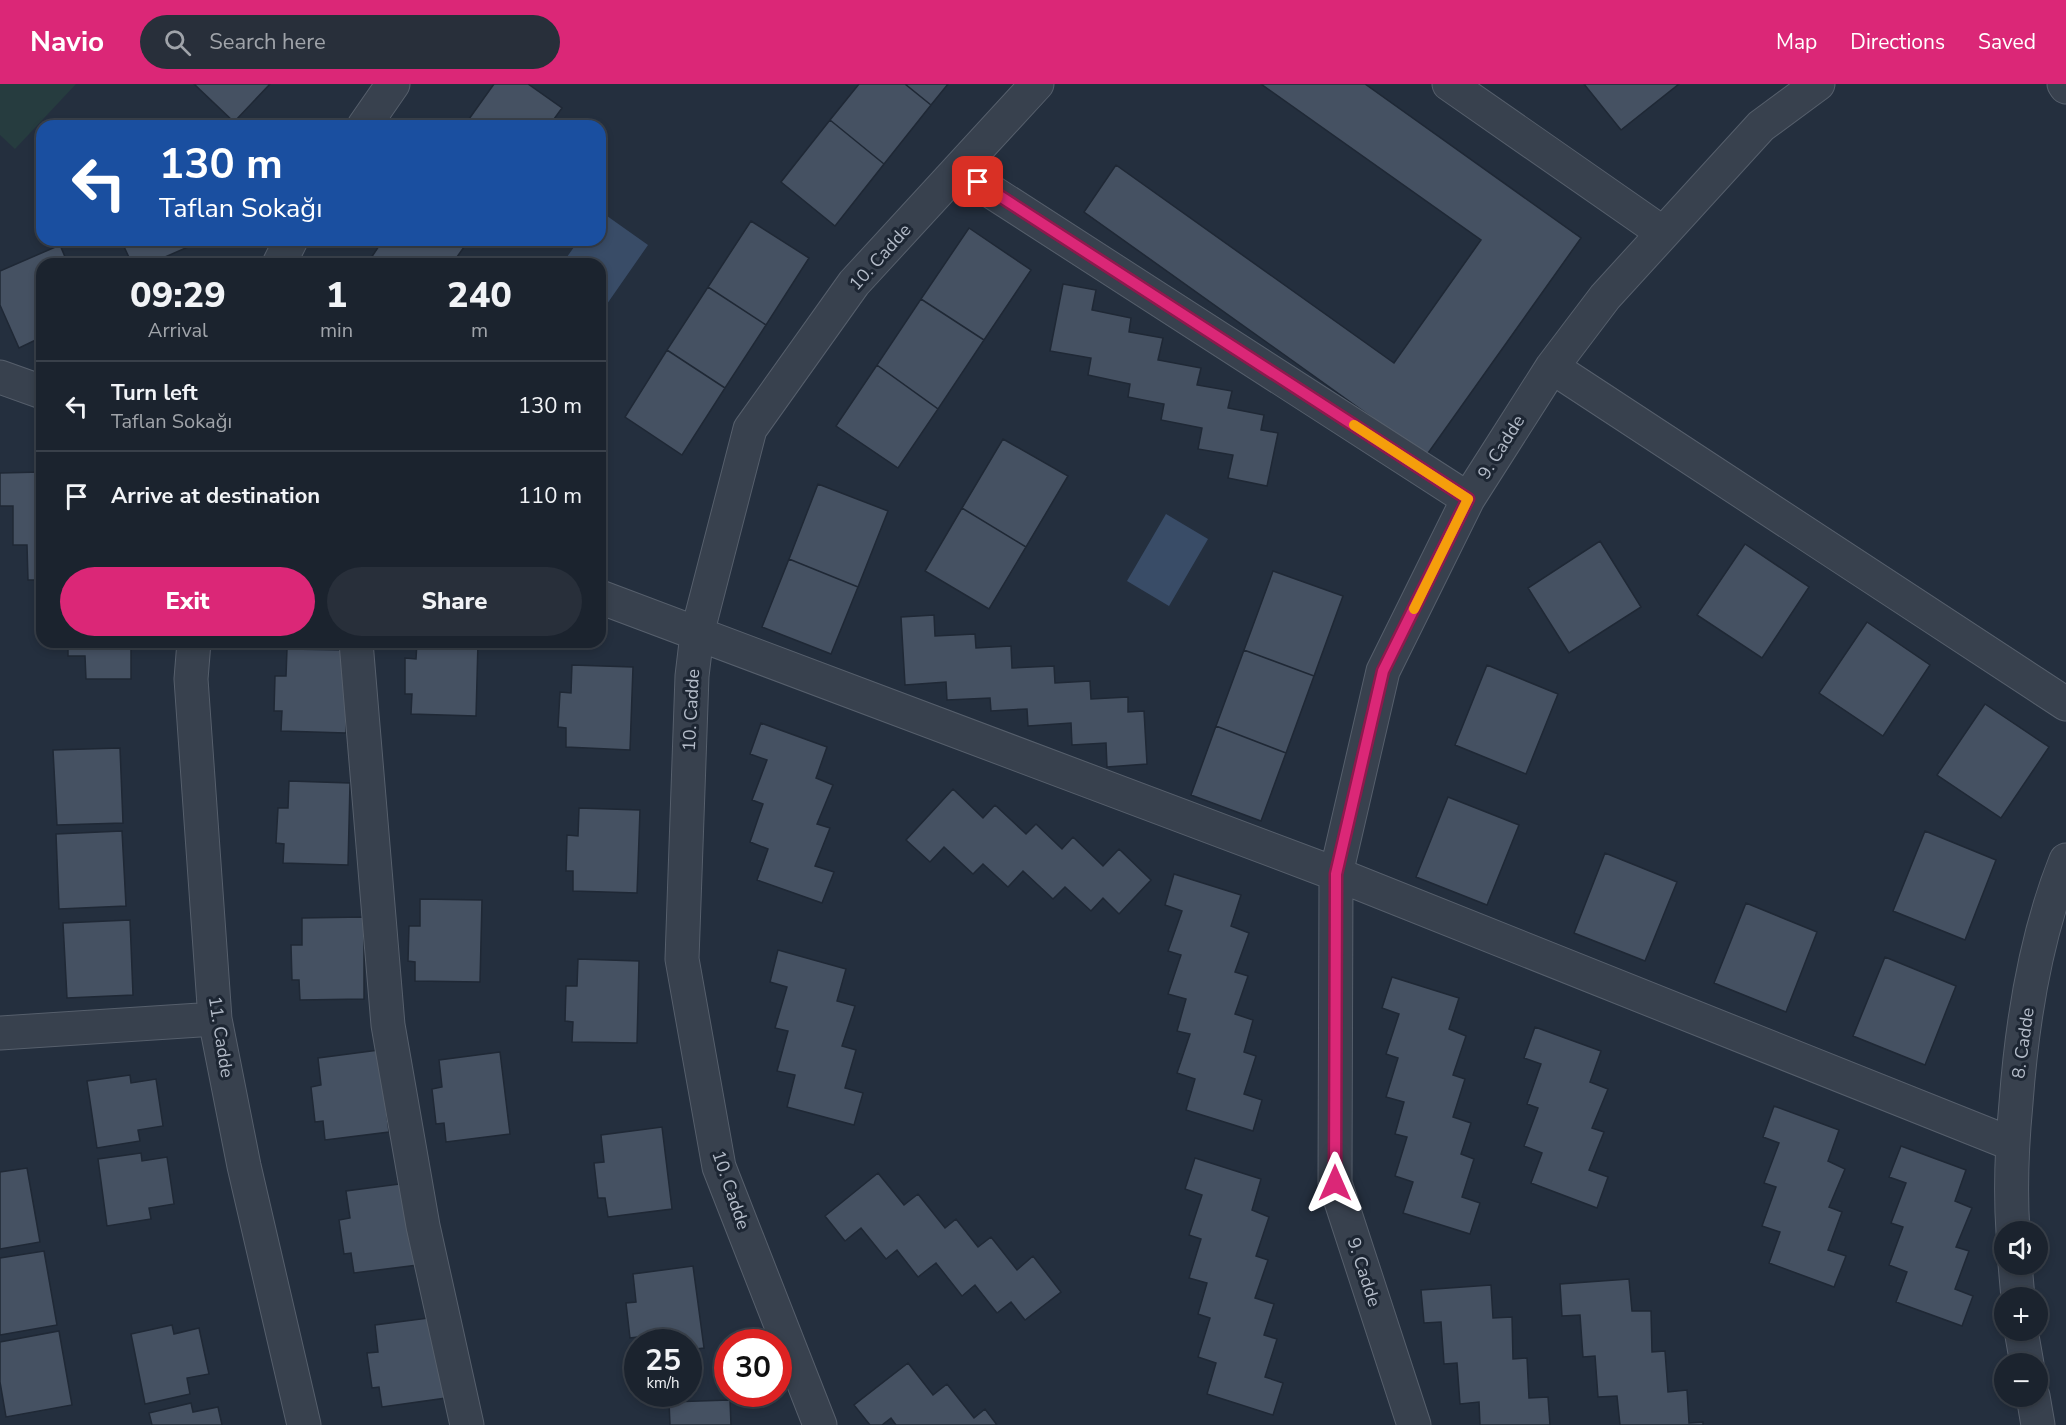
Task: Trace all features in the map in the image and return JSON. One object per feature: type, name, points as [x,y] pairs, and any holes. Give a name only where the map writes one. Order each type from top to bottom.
[{"type":"street","points":[[368,120],[393,84]]},
{"type":"street","name":"10. Cadde","points":[[820,1425],[719,1167],[682,959],[692,676],[697,634],[750,429],[854,283],[1036,84]]},
{"type":"street","points":[[1449,84],[1663,233]]},
{"type":"street","name":"9. Cadde","points":[[1413,1425],[1335,1183],[1336,874],[1383,671],[1468,499],[1552,367],[1605,297],[1761,126],[1818,84]]},
{"type":"street","points":[[958,170],[1468,499]]},
{"type":"street","points":[[1552,367],[2066,704]]},
{"type":"street","points":[[0,377],[36,390]]},
{"type":"street","points":[[606,599],[1336,874],[2012,1144]]},
{"type":"street","name":"11. Cadde","points":[[194,648],[191,679],[215,1019],[244,1166],[303,1425]]},
{"type":"street","points":[[357,648],[388,1025],[423,1226],[467,1425]]},
{"type":"street","name":"8. Cadde","points":[[2013,1221],[2012,1144],[2020,1053],[2034,968],[2052,894],[2066,860]]},
{"type":"street","points":[[0,1033],[215,1019]]},
{"type":"street","points":[[2035,1407],[2038,1425]]},
{"type":"green space","points":[[0,84],[76,84],[42,120],[36,120],[36,127],[15,149],[0,135]]},
{"type":"water","points":[[606,215],[648,245],[606,305],[606,258],[566,258],[575,246],[606,246]]},
{"type":"water","points":[[1166,514],[1208,539],[1169,606],[1127,581]]},
{"type":"building","points":[[194,84],[270,84],[236,120],[232,120]]},
{"type":"building","points":[[494,84],[528,84],[562,108],[553,120],[468,120]]},
{"type":"building","points":[[859,84],[905,84],[931,105],[884,164],[830,120]]},
{"type":"building","points":[[905,84],[948,84],[931,105]]},
{"type":"building","points":[[1261,84],[1365,84],[1581,238],[1426,456],[1084,212],[1116,165],[1394,363],[1481,240]]},
{"type":"building","points":[[1584,84],[1679,84],[1621,130]]},
{"type":"building","points":[[830,120],[884,164],[835,226],[781,182]]},
{"type":"building","points":[[751,221],[809,258],[766,325],[708,287]]},
{"type":"building","points":[[969,228],[1031,270],[984,340],[921,299]]},
{"type":"building","points":[[58,246],[60,246],[65,258],[36,258],[36,340],[19,348],[0,305],[0,271]]},
{"type":"building","points":[[124,246],[190,246],[163,258],[129,258]]},
{"type":"building","points":[[379,246],[465,246],[456,258],[371,258]]},
{"type":"building","points":[[1063,284],[1096,290],[1092,310],[1131,318],[1129,332],[1163,338],[1158,360],[1201,368],[1197,385],[1232,391],[1228,408],[1264,415],[1261,430],[1278,433],[1267,486],[1228,478],[1233,455],[1198,449],[1202,428],[1161,420],[1164,404],[1128,397],[1130,384],[1088,375],[1091,358],[1050,351]]},
{"type":"building","points":[[708,287],[766,325],[725,388],[667,350]]},
{"type":"building","points":[[921,299],[984,340],[938,409],[877,365]]},
{"type":"building","points":[[667,350],[725,388],[682,455],[625,417]]},
{"type":"building","points":[[877,365],[938,409],[898,468],[836,426]]},
{"type":"building","points":[[1003,439],[1068,476],[1026,547],[962,508]]},
{"type":"building","points":[[36,472],[36,580],[28,580],[27,545],[13,545],[13,506],[0,506],[0,473]]},
{"type":"building","points":[[818,484],[888,511],[858,587],[789,559]]},
{"type":"building","points":[[962,508],[1026,547],[989,609],[925,571]]},
{"type":"building","points":[[1600,541],[1641,607],[1569,653],[1528,588]]},
{"type":"building","points":[[1745,544],[1809,587],[1762,658],[1697,615]]},
{"type":"building","points":[[789,559],[858,587],[831,654],[762,627]]},
{"type":"building","points":[[1273,571],[1343,596],[1314,676],[1244,650]]},
{"type":"building","points":[[934,615],[935,636],[975,634],[976,648],[1011,646],[1012,668],[1054,666],[1055,683],[1090,681],[1091,699],[1128,697],[1128,712],[1144,711],[1147,764],[1107,767],[1106,743],[1072,745],[1071,723],[1028,726],[1027,709],[991,711],[990,698],[947,700],[946,682],[905,685],[901,617]]},
{"type":"building","points":[[1867,622],[1930,665],[1883,736],[1819,693]]},
{"type":"building","points":[[68,648],[131,648],[131,679],[86,679],[85,656],[68,656]]},
{"type":"building","points":[[417,648],[478,648],[476,716],[411,714],[412,694],[405,694],[405,658],[416,659]]},
{"type":"building","points":[[287,649],[348,650],[346,733],[281,731],[282,711],[274,711],[275,676],[286,676]]},
{"type":"building","points":[[1244,650],[1314,676],[1286,753],[1216,726]]},
{"type":"building","points":[[572,665],[633,667],[630,750],[566,747],[566,728],[558,727],[560,692],[571,693]]},
{"type":"building","points":[[1487,665],[1558,694],[1526,774],[1455,745]]},
{"type":"building","points":[[1985,704],[2049,747],[2001,818],[1937,775]]},
{"type":"building","points":[[761,723],[827,747],[816,778],[833,785],[817,824],[830,828],[815,866],[834,872],[822,903],[757,880],[768,849],[750,842],[763,804],[752,800],[767,760],[750,754]]},
{"type":"building","points":[[1216,726],[1286,753],[1261,821],[1191,795]]},
{"type":"building","points":[[120,748],[123,823],[57,825],[53,750]]},
{"type":"building","points":[[289,781],[350,783],[348,865],[283,863],[284,844],[276,843],[278,808],[288,808]]},
{"type":"building","points":[[953,789],[983,818],[995,805],[1026,834],[1036,824],[1062,849],[1073,837],[1103,866],[1119,849],[1151,880],[1119,914],[1103,898],[1091,911],[1065,887],[1053,899],[1023,871],[1008,887],[983,864],[973,874],[944,847],[930,862],[906,840]]},
{"type":"building","points":[[1448,797],[1519,825],[1487,905],[1416,877]]},
{"type":"building","points":[[579,808],[640,810],[637,893],[573,891],[573,871],[566,871],[567,835],[578,836]]},
{"type":"building","points":[[122,831],[126,906],[59,909],[56,834]]},
{"type":"building","points":[[1925,831],[1996,860],[1965,940],[1893,911]]},
{"type":"building","points":[[1605,853],[1677,882],[1645,961],[1574,933]]},
{"type":"building","points":[[1174,874],[1241,895],[1231,926],[1249,933],[1235,972],[1248,976],[1235,1014],[1253,1020],[1244,1052],[1256,1056],[1244,1094],[1262,1100],[1253,1131],[1186,1110],[1195,1079],[1177,1073],[1190,1034],[1177,1031],[1186,999],[1168,994],[1181,955],[1168,951],[1182,911],[1165,905]]},
{"type":"building","points":[[420,899],[482,900],[480,982],[415,981],[415,962],[408,961],[409,926],[420,926]]},
{"type":"building","points":[[1746,903],[1817,932],[1786,1012],[1714,983]]},
{"type":"building","points":[[364,917],[364,999],[300,1000],[299,980],[292,980],[291,945],[302,945],[302,918]]},
{"type":"building","points":[[130,920],[133,995],[67,998],[63,923]]},
{"type":"building","points":[[778,950],[846,969],[837,1001],[855,1006],[842,1046],[856,1050],[845,1088],[863,1093],[854,1125],[787,1107],[795,1075],[777,1071],[788,1031],[775,1028],[787,987],[770,982]]},
{"type":"building","points":[[1885,957],[1956,986],[1925,1065],[1853,1036]]},
{"type":"building","points":[[578,959],[639,961],[637,1043],[572,1042],[573,1022],[565,1021],[566,986],[577,986]]},
{"type":"building","points":[[1392,977],[1459,998],[1449,1029],[1466,1036],[1453,1075],[1465,1079],[1453,1117],[1471,1123],[1461,1154],[1474,1159],[1462,1197],[1480,1203],[1470,1234],[1403,1213],[1413,1182],[1395,1176],[1407,1137],[1395,1134],[1404,1102],[1386,1097],[1398,1058],[1386,1054],[1399,1014],[1382,1008]]},
{"type":"building","points":[[1535,1027],[1601,1051],[1590,1082],[1608,1089],[1592,1128],[1604,1132],[1589,1170],[1608,1177],[1597,1208],[1531,1183],[1542,1153],[1524,1146],[1538,1108],[1527,1104],[1541,1064],[1524,1058]]},
{"type":"building","points":[[379,1050],[389,1132],[325,1140],[323,1121],[315,1122],[311,1087],[321,1085],[318,1058]]},
{"type":"building","points":[[500,1052],[510,1134],[446,1142],[444,1123],[436,1124],[432,1089],[442,1087],[439,1060]]},
{"type":"building","points":[[130,1075],[131,1083],[156,1079],[163,1126],[138,1130],[140,1141],[97,1148],[87,1081]]},
{"type":"building","points":[[1774,1106],[1839,1130],[1828,1161],[1845,1169],[1829,1207],[1842,1212],[1828,1250],[1846,1256],[1834,1287],[1769,1263],[1780,1232],[1762,1226],[1776,1187],[1764,1183],[1779,1143],[1763,1137]]},
{"type":"building","points":[[662,1127],[672,1209],[608,1217],[605,1198],[598,1198],[594,1163],[604,1162],[601,1135]]},
{"type":"building","points":[[1901,1146],[1966,1170],[1955,1201],[1972,1208],[1956,1247],[1969,1251],[1955,1289],[1973,1296],[1962,1326],[1896,1302],[1907,1272],[1889,1265],[1903,1227],[1891,1223],[1906,1183],[1889,1177]]},
{"type":"building","points":[[141,1153],[142,1161],[167,1157],[174,1204],[149,1208],[151,1219],[107,1226],[98,1159]]},
{"type":"building","points":[[1195,1158],[1261,1179],[1252,1210],[1269,1217],[1256,1256],[1268,1260],[1255,1298],[1274,1304],[1264,1335],[1277,1339],[1265,1377],[1283,1383],[1273,1415],[1207,1394],[1216,1363],[1198,1357],[1210,1318],[1198,1314],[1207,1283],[1189,1278],[1201,1239],[1189,1235],[1202,1195],[1185,1189]]},
{"type":"building","points":[[27,1168],[40,1242],[0,1249],[0,1172]]},
{"type":"building","points":[[878,1173],[904,1205],[918,1194],[945,1228],[956,1219],[978,1247],[991,1237],[1017,1270],[1033,1256],[1061,1292],[1025,1320],[1011,1302],[997,1313],[975,1285],[962,1296],[936,1263],[918,1277],[897,1250],[886,1259],[861,1228],[845,1241],[825,1216]]},
{"type":"building","points":[[407,1183],[418,1265],[354,1273],[351,1253],[344,1254],[339,1220],[350,1218],[346,1191]]},
{"type":"building","points":[[44,1251],[57,1325],[0,1335],[0,1258]]},
{"type":"building","points":[[693,1266],[701,1329],[629,1329],[626,1303],[636,1302],[633,1274]]},
{"type":"building","points":[[1629,1279],[1632,1311],[1651,1311],[1652,1352],[1665,1351],[1668,1392],[1687,1390],[1689,1423],[1703,1422],[1703,1425],[1620,1425],[1617,1396],[1598,1397],[1595,1356],[1583,1357],[1580,1315],[1562,1316],[1560,1284]]},
{"type":"building","points":[[1491,1285],[1493,1318],[1512,1317],[1513,1359],[1527,1358],[1529,1398],[1548,1397],[1550,1425],[1480,1425],[1479,1402],[1460,1404],[1457,1363],[1444,1364],[1441,1322],[1424,1323],[1421,1290]]},
{"type":"building","points":[[436,1317],[446,1398],[382,1407],[379,1387],[372,1388],[367,1353],[378,1352],[375,1325]]},
{"type":"building","points":[[172,1325],[174,1334],[199,1328],[209,1374],[187,1378],[190,1394],[145,1404],[131,1334]]},
{"type":"building","points":[[59,1331],[72,1405],[6,1417],[0,1382],[0,1342]]},
{"type":"building","points":[[908,1363],[933,1395],[947,1384],[974,1418],[985,1409],[997,1425],[896,1425],[891,1418],[882,1425],[870,1425],[854,1405]]},
{"type":"building","points":[[702,1401],[714,1401],[714,1407],[730,1407],[731,1425],[670,1425],[669,1407],[702,1407]]},
{"type":"building","points":[[191,1403],[193,1412],[218,1407],[222,1425],[152,1425],[149,1413]]},
{"type":"slow traffic","points":[[1354,425],[1468,499],[1414,609]]},
{"type":"route","points":[[978,182],[1468,499],[1383,671],[1336,874],[1335,1183]]}]
